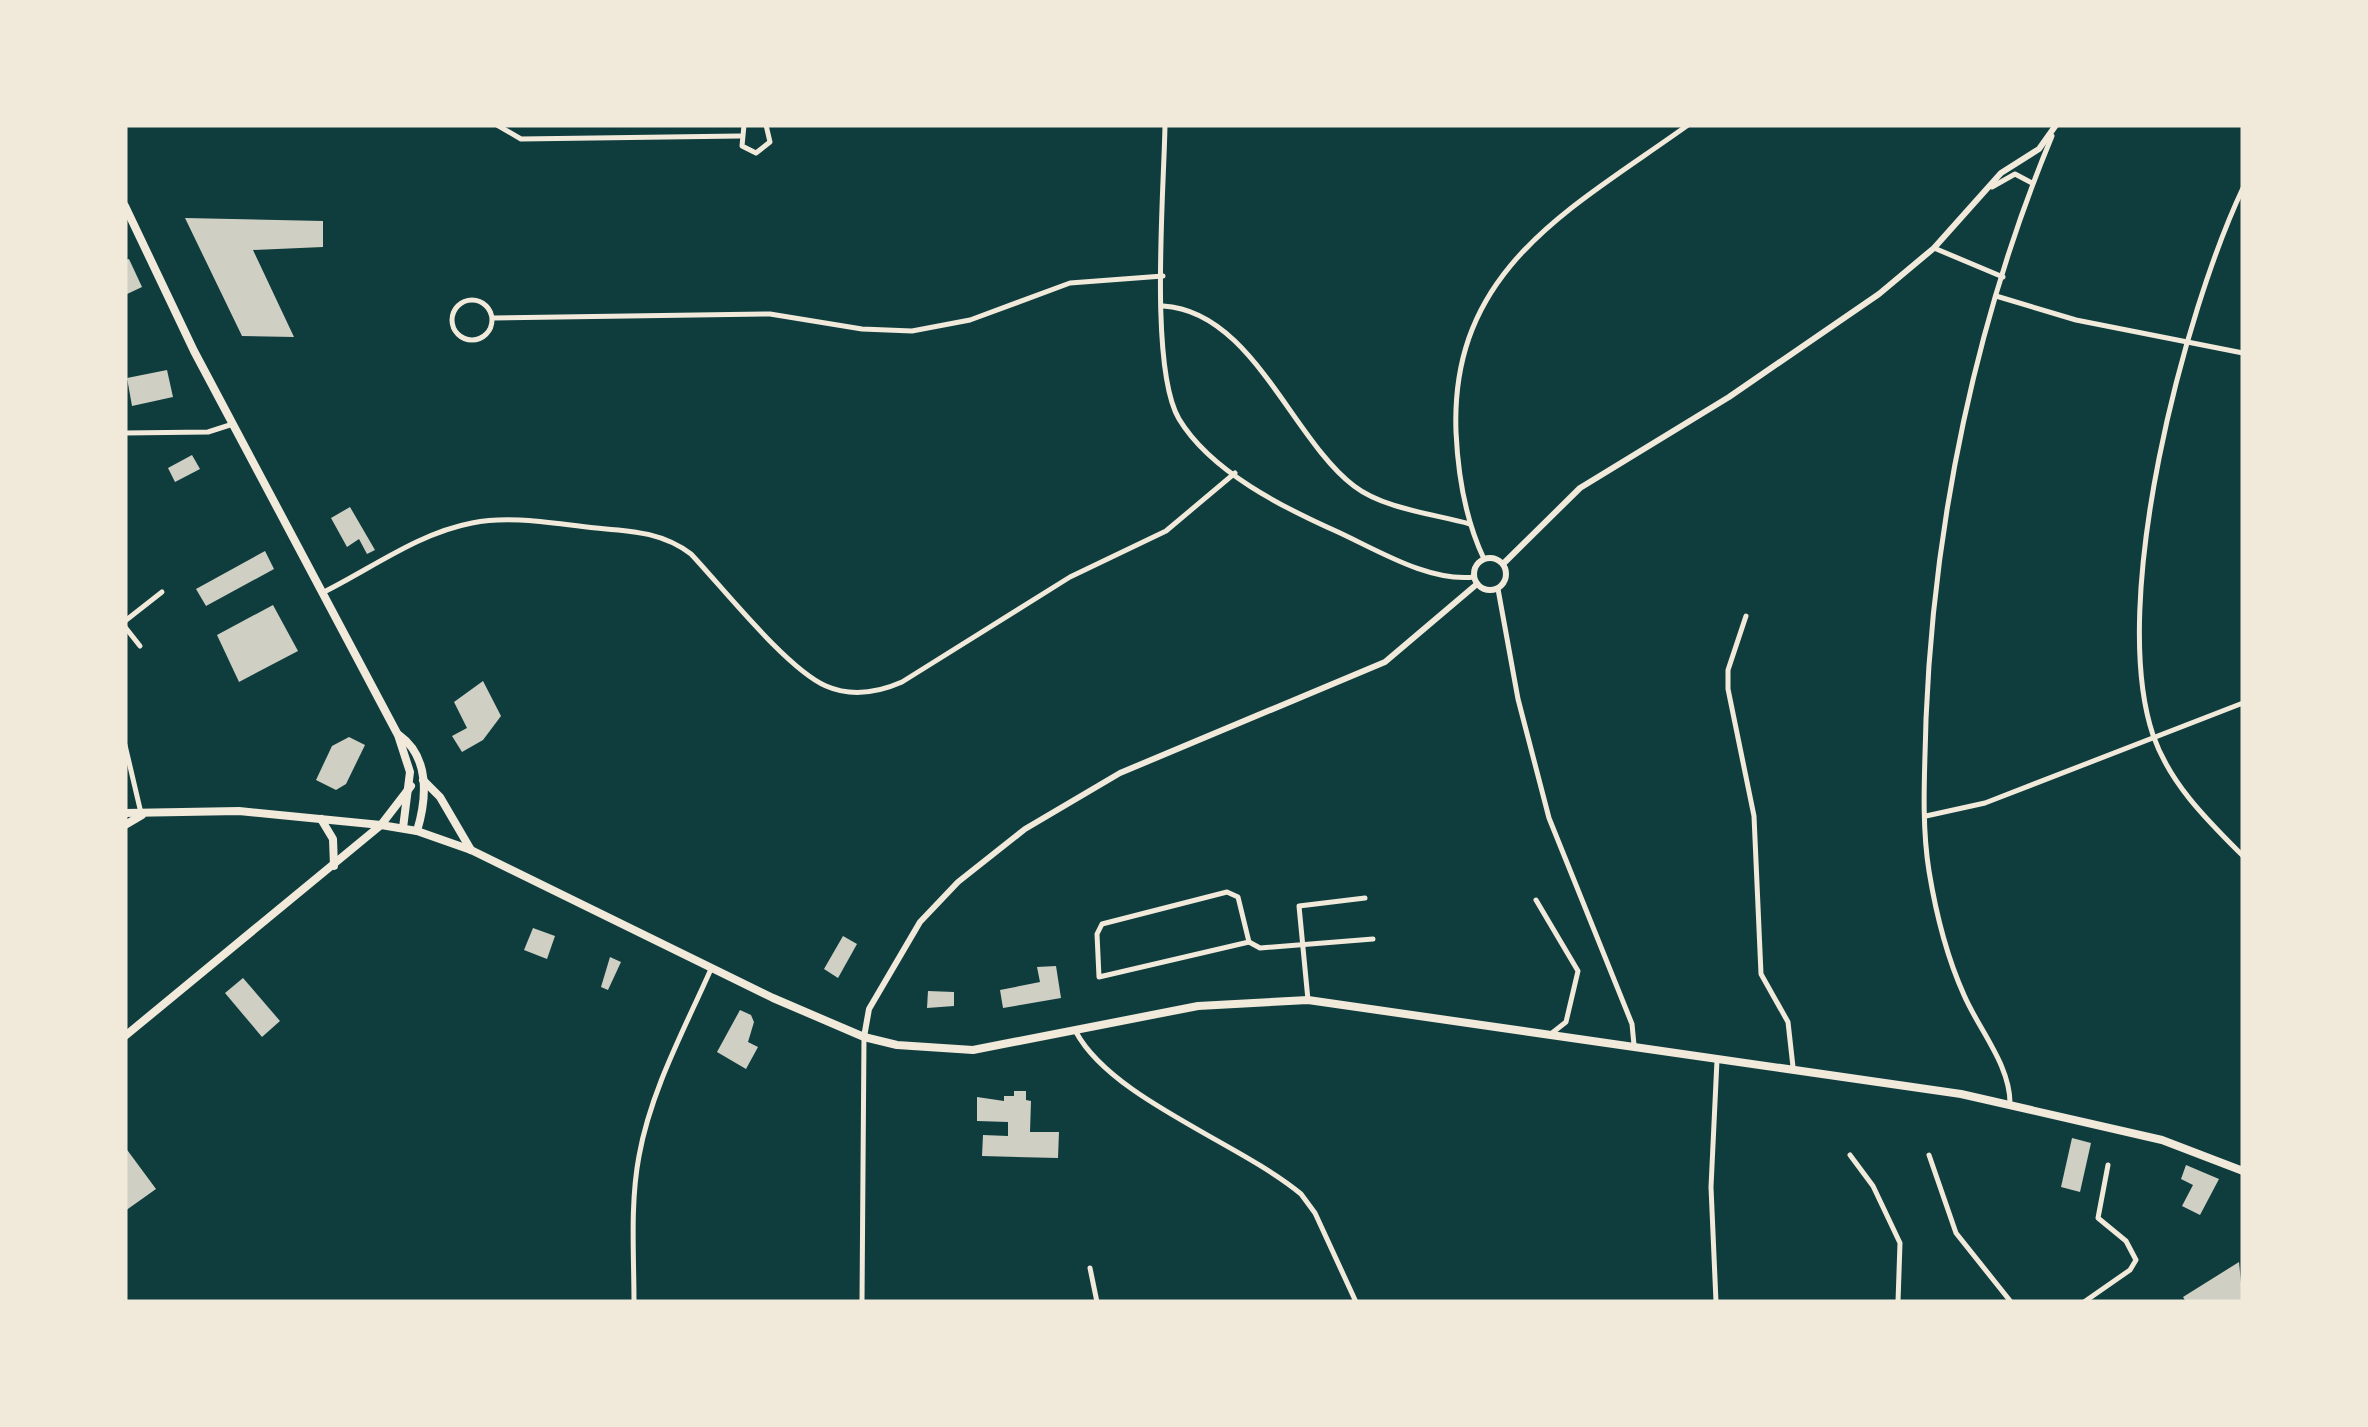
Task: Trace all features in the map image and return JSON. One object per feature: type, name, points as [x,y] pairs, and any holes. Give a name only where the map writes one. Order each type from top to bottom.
[{"type":"main road","points":[[125,206],[233,424],[398,734],[410,786],[403,828]]},
{"type":"main road","points":[[398,734],[409,742],[424,780],[425,798],[417,831]]},
{"type":"main road","points":[[424,780],[440,797],[471,850]]},
{"type":"main road","points":[[125,1036],[334,866],[381,824],[410,786]]},
{"type":"main road","points":[[125,813],[142,816],[212,809],[381,824],[417,831],[471,850],[712,968],[864,1037],[916,1048],[973,1050],[1198,1006],[1308,1000],[1718,1056],[2010,1104],[2162,1140],[2243,1171]]},
{"type":"main road","points":[[125,825],[142,816]]},
{"type":"main road","points":[[321,818],[333,839],[334,866]]},
{"type":"street","points":[[498,125],[521,139],[740,136]]},
{"type":"street","points":[[744,125],[740,136],[747,150],[761,152],[770,142],[766,125]]},
{"type":"street","points":[[1165,125],[1163,368],[1172,404],[1193,437],[1234,474],[1294,510],[1446,577],[1475,581],[1488,590],[1498,588]]},
{"type":"street","points":[[1484,559],[1470,524],[1457,456],[1457,385],[1470,329],[1484,301],[1520,250],[1547,226],[1688,125]]},
{"type":"street","points":[[2010,1104],[2010,1082],[1972,1012],[1945,946],[1928,867],[1928,685],[1940,554],[1962,430],[1996,296],[2032,183],[2055,127]]},
{"type":"street","points":[[1503,564],[1580,488],[1790,357],[1934,248],[2002,172],[2039,149],[2055,127]]},
{"type":"street","points":[[1992,187],[2015,174],[2032,183]]},
{"type":"street","points":[[2243,188],[2187,345],[2161,450],[2144,576],[2140,672],[2154,737],[2188,798],[2243,856]]},
{"type":"street","points":[[1934,248],[2003,277]]},
{"type":"street","points":[[493,318],[770,314],[862,329],[912,331],[970,320],[1070,283],[1163,276]]},
{"type":"street","points":[[1996,296],[2187,345],[2243,354]]},
{"type":"street","points":[[472,300],[484,304],[493,318],[488,332],[478,340],[462,338],[452,324],[454,310],[472,300]]},
{"type":"street","points":[[1163,306],[1185,310],[1243,350],[1315,445],[1357,489],[1470,524]]},
{"type":"street","points":[[125,433],[208,432],[233,424]]},
{"type":"street","points":[[324,592],[428,537],[472,523],[514,520],[646,532],[670,540],[691,554],[812,678],[839,690],[872,692],[902,682],[1070,577],[1166,531],[1234,474]]},
{"type":"street","points":[[1484,559],[1503,564]]},
{"type":"street","points":[[862,1302],[864,1037],[869,1009],[920,922],[958,882],[1025,829],[1120,773],[1385,662],[1475,581],[1476,566],[1484,559]]},
{"type":"street","points":[[1503,564],[1506,576],[1498,588],[1518,698],[1550,818],[1632,1024],[1634,1044]]},
{"type":"street","points":[[140,646],[125,624],[162,592]]},
{"type":"street","points":[[1746,616],[1728,670],[1728,689],[1754,816],[1761,974],[1788,1022],[1792,1067]]},
{"type":"street","points":[[1925,816],[1984,803],[2243,703]]},
{"type":"street","points":[[125,745],[142,816]]},
{"type":"street","points":[[1249,942],[1234,893],[1191,900],[1102,924],[1097,934],[1099,977],[1249,942],[1260,948],[1373,939]]},
{"type":"street","points":[[1308,1000],[1300,906],[1365,898]]},
{"type":"street","points":[[1536,900],[1578,971],[1566,1022],[1552,1033]]},
{"type":"street","points":[[634,1302],[633,1213],[639,1156],[657,1092],[712,968]]},
{"type":"street","points":[[1076,1032],[1088,1055],[1124,1083],[1301,1194],[1315,1213],[1356,1302]]},
{"type":"street","points":[[1716,1302],[1711,1187],[1718,1056]]},
{"type":"street","points":[[1928,1155],[1956,1232],[2011,1302]]},
{"type":"street","points":[[1850,1156],[1873,1186],[1900,1243],[1898,1302]]},
{"type":"street","points":[[2084,1302],[2130,1270],[2136,1260],[2126,1241],[2098,1218],[2108,1166]]},
{"type":"street","points":[[1090,1268],[1097,1302]]},
{"type":"building","points":[[185,218],[323,221],[323,247],[253,250],[294,337],[242,336]]},
{"type":"building","points":[[129,259],[142,287],[125,295],[125,260]]},
{"type":"building","points":[[167,370],[173,397],[132,406],[127,378]]},
{"type":"building","points":[[192,455],[200,469],[175,482],[168,468]]},
{"type":"building","points":[[350,507],[375,550],[367,554],[359,539],[347,547],[331,518]]},
{"type":"building","points":[[265,551],[274,569],[206,606],[196,589]]},
{"type":"building","points":[[273,605],[298,651],[239,682],[217,635]]},
{"type":"building","points":[[483,681],[501,716],[483,740],[462,752],[452,736],[467,728],[454,702]]},
{"type":"building","points":[[349,737],[365,745],[346,784],[336,790],[316,780],[332,746]]},
{"type":"building","points":[[533,928],[555,936],[547,959],[524,950]]},
{"type":"building","points":[[843,936],[857,944],[838,978],[824,969]]},
{"type":"building","points":[[610,957],[621,962],[608,990],[601,987]]},
{"type":"building","points":[[1056,966],[1061,998],[1003,1008],[1000,990],[1040,982],[1037,967]]},
{"type":"building","points":[[243,978],[280,1021],[262,1037],[225,993]]},
{"type":"building","points":[[928,991],[954,992],[954,1006],[927,1008]]},
{"type":"building","points":[[740,1010],[751,1015],[754,1022],[748,1042],[758,1047],[746,1069],[717,1052]]},
{"type":"building","points":[[1014,1091],[1026,1091],[1026,1100],[1031,1101],[1030,1132],[1059,1132],[1058,1158],[982,1156],[983,1135],[1008,1136],[1008,1122],[977,1121],[977,1097],[1004,1101],[1004,1096],[1014,1096]]},
{"type":"building","points":[[2072,1138],[2091,1143],[2080,1192],[2061,1187]]},
{"type":"building","points":[[125,1147],[156,1189],[125,1211]]},
{"type":"building","points":[[2186,1165],[2219,1179],[2200,1215],[2182,1206],[2193,1185],[2181,1179]]},
{"type":"building","points":[[2239,1262],[2243,1302],[2186,1302],[2183,1297]]}]
